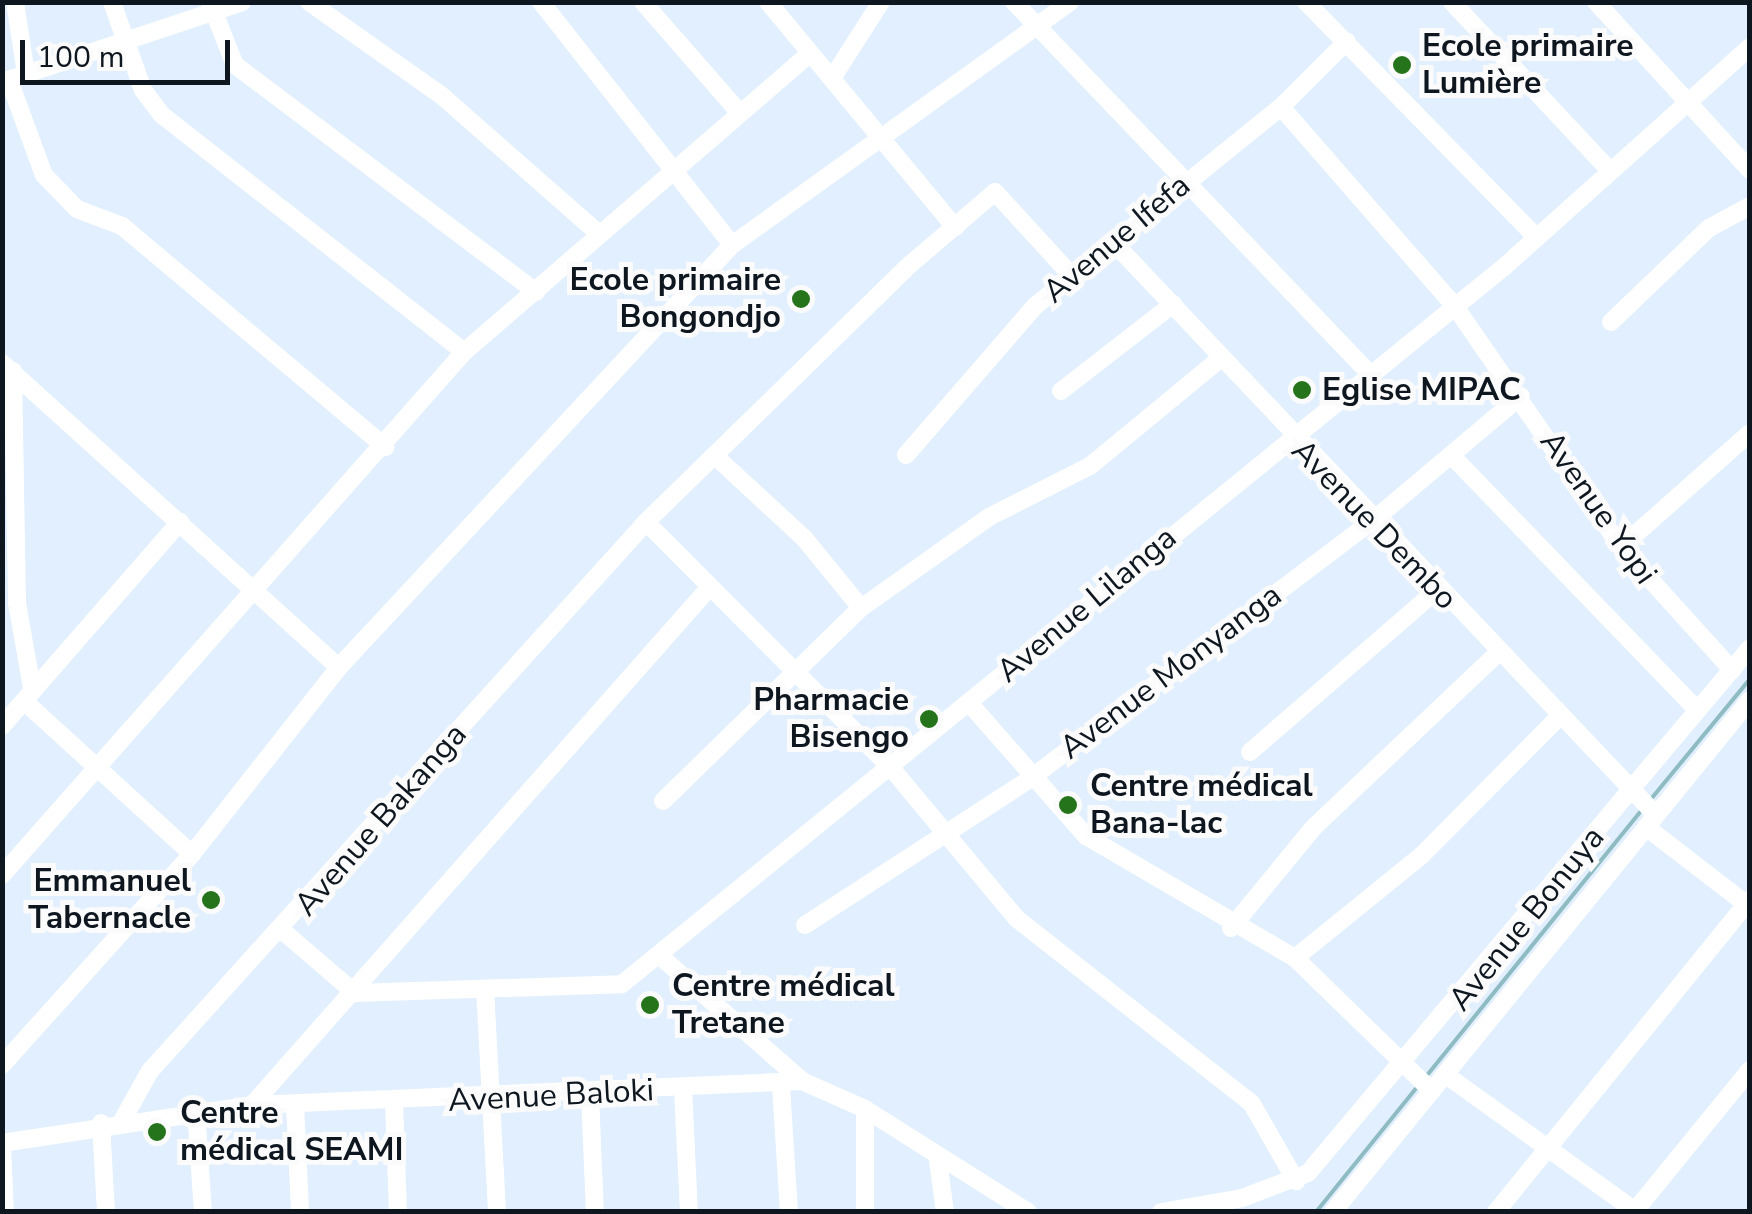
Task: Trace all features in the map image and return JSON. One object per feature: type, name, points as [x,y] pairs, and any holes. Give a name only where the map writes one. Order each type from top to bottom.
[{"type":"street","points":[[15,2],[13,78],[44,176],[78,208],[122,226],[385,447]]},
{"type":"street","points":[[112,2],[122,40],[162,114],[464,352]]},
{"type":"street","points":[[13,78],[211,7],[242,2]]},
{"type":"street","points":[[309,2],[440,96],[596,232]]},
{"type":"street","points":[[540,2],[668,169],[732,245]]},
{"type":"street","points":[[643,2],[740,112]]},
{"type":"street","points":[[768,2],[886,139],[954,226]]},
{"type":"street","points":[[833,78],[881,2]]},
{"type":"street","points":[[1014,2],[1190,178],[1369,373]]},
{"type":"street","points":[[2,1065],[192,854],[338,666],[732,245],[886,139],[1070,2]]},
{"type":"street","points":[[1306,2],[1537,238]]},
{"type":"street","points":[[1452,2],[1610,172]]},
{"type":"street","points":[[1596,2],[1687,108],[1750,170]]},
{"type":"street","points":[[211,7],[235,65],[536,292]]},
{"type":"street","name":"Avenue Ifefa","points":[[906,455],[1072,276],[1282,107],[1347,42]]},
{"type":"street","name":"Avenue Lilanga","points":[[354,993],[622,984],[661,957],[892,769],[1290,437],[1537,238],[1687,108],[1750,47]]},
{"type":"street","points":[[2,875],[102,771],[464,352],[536,292],[668,169],[810,53]]},
{"type":"street","name":"Avenue Yopi","points":[[1282,107],[1454,305],[1521,396],[1621,547],[1732,670]]},
{"type":"street","name":"Avenue Bakanga","points":[[122,1121],[150,1070],[284,932],[646,522],[954,226],[995,192],[1072,276]]},
{"type":"street","points":[[1611,322],[1709,228],[1750,206]]},
{"type":"street","name":"Avenue Dembo","points":[[1113,242],[1370,523],[1646,809],[1748,903]]},
{"type":"street","points":[[1061,392],[1173,304]]},
{"type":"street","points":[[663,800],[862,608],[989,516],[1090,466],[1222,357]]},
{"type":"street","points":[[8,367],[338,666]]},
{"type":"street","points":[[8,367],[18,621],[29,695],[102,771],[192,854]]},
{"type":"street","name":"Avenue Monyanga","points":[[805,926],[1030,778],[1370,523],[1521,396]]},
{"type":"street","points":[[1621,547],[1750,433]]},
{"type":"street","points":[[715,456],[804,538],[862,608]]},
{"type":"street","points":[[1452,456],[1696,709]]},
{"type":"street","points":[[2,726],[180,522]]},
{"type":"street","points":[[646,522],[892,769],[1016,918],[1226,1078],[1265,1120],[1296,1182],[1161,1212]]},
{"type":"street","points":[[252,1105],[710,587]]},
{"type":"street","points":[[1250,752],[1437,590]]},
{"type":"street","name":"Avenue Bonuya","points":[[1296,1182],[1421,1080],[1646,809],[1696,709],[1750,648]]},
{"type":"street","points":[[1232,928],[1314,827],[1497,654]]},
{"type":"street","points":[[1333,1212],[1421,1080],[1446,1075],[1646,809],[1750,700]]},
{"type":"street","points":[[970,704],[1030,778],[1086,836],[1232,928],[1295,958],[1421,1080]]},
{"type":"street","points":[[1295,958],[1422,855],[1560,716]]},
{"type":"street","points":[[1496,1212],[1748,903]]},
{"type":"street","points":[[284,932],[354,993]]},
{"type":"street","points":[[661,957],[802,1081],[865,1109],[938,1161],[1028,1212]]},
{"type":"street","points":[[485,989],[497,1212]]},
{"type":"street","points":[[1446,1075],[1552,1144],[1635,1211],[1750,1070]]},
{"type":"street","name":"Avenue Baloki","points":[[2,1145],[100,1123],[252,1105],[491,1099],[781,1086],[802,1081]]},
{"type":"street","points":[[781,1086],[789,1212]]},
{"type":"street","points":[[683,1090],[689,1212]]},
{"type":"street","points":[[590,1094],[595,1212]]},
{"type":"street","points":[[394,1103],[398,1212]]},
{"type":"street","points":[[295,1104],[300,1212]]},
{"type":"street","points":[[865,1109],[865,1212]]},
{"type":"street","points":[[196,1110],[204,1212]]},
{"type":"street","points":[[100,1123],[106,1212]]},
{"type":"street","points":[[2,1145],[5,1212]]},
{"type":"street","points":[[938,1161],[945,1212]]},
{"type":"waterway","points":[[1651,799],[1750,679]]},
{"type":"waterway","points":[[1424,1079],[1642,810]]},
{"type":"waterway","points":[[1316,1212],[1418,1086]]},
{"type":"place","name":"Ecole primaire Lumière","points":[[1402,65]]},
{"type":"place","name":"Ecole primaire Bongondjo","points":[[801,299]]},
{"type":"place","name":"Eglise MIPAC","points":[[1302,390]]},
{"type":"place","name":"Pharmacie Bisengo","points":[[929,719]]},
{"type":"place","name":"Centre médical Bana-lac","points":[[1068,805]]},
{"type":"place","name":"Emmanuel Tabernacle","points":[[211,900]]},
{"type":"place","name":"Centre médical Tretane","points":[[650,1005]]},
{"type":"place","name":"Centre médical SEAMI","points":[[157,1132]]}]
